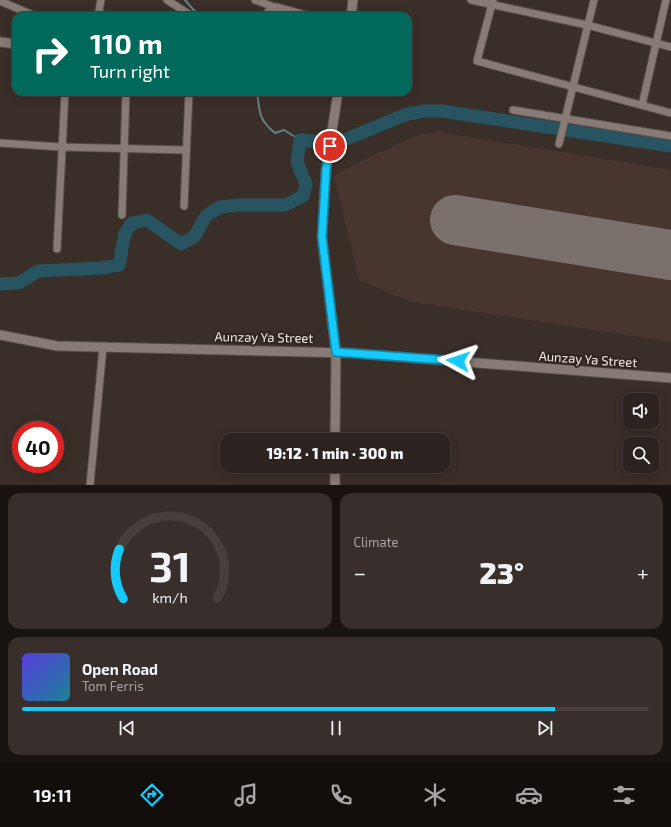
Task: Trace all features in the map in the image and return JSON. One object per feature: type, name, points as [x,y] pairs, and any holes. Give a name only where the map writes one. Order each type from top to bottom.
[{"type":"street","points":[[98,12],[100,0]]},
{"type":"street","points":[[167,0],[186,12]]},
{"type":"street","points":[[255,0],[292,12]]},
{"type":"street","points":[[351,12],[353,0]]},
{"type":"street","points":[[471,0],[493,3],[587,25],[671,47]]},
{"type":"street","points":[[559,144],[594,0]]},
{"type":"street","points":[[642,105],[666,0]]},
{"type":"street","points":[[0,1],[26,12]]},
{"type":"street","points":[[493,3],[477,61],[671,113]]},
{"type":"street","points":[[269,12],[277,8]]},
{"type":"street","points":[[0,42],[12,44]]},
{"type":"street","points":[[57,249],[65,96]]},
{"type":"street","points":[[122,215],[126,96]]},
{"type":"street","points":[[184,206],[189,96]]},
{"type":"street","points":[[335,433],[336,352],[322,237],[326,170],[337,96]]},
{"type":"street","points":[[513,110],[671,136]]},
{"type":"street","points":[[0,143],[61,147],[186,150]]},
{"type":"street","name":"Aunzay Ya Street","points":[[0,335],[56,346],[336,352],[671,378]]},
{"type":"street","points":[[90,485],[103,347]]},
{"type":"street","points":[[335,473],[335,485]]},
{"type":"shaded area","points":[[439,132],[671,170],[671,342],[408,301],[359,280],[334,176],[351,166],[417,135]]},
{"type":"waterway","points":[[185,0],[196,12]]},
{"type":"waterway","points":[[258,96],[261,115],[265,124],[275,133],[284,130],[300,140]]},
{"type":"waterway","points":[[0,284],[19,283],[38,271],[102,268],[119,265],[125,233],[132,223],[147,220],[181,244],[194,237],[206,216],[220,207],[239,205],[285,205],[303,196],[306,184],[297,162],[300,140],[337,143],[407,114],[425,111],[442,111],[671,146]]},
{"type":"runway","points":[[455,220],[671,255]]},
{"type":"route","points":[[330,146],[326,170],[322,237],[336,352],[458,361]]}]
